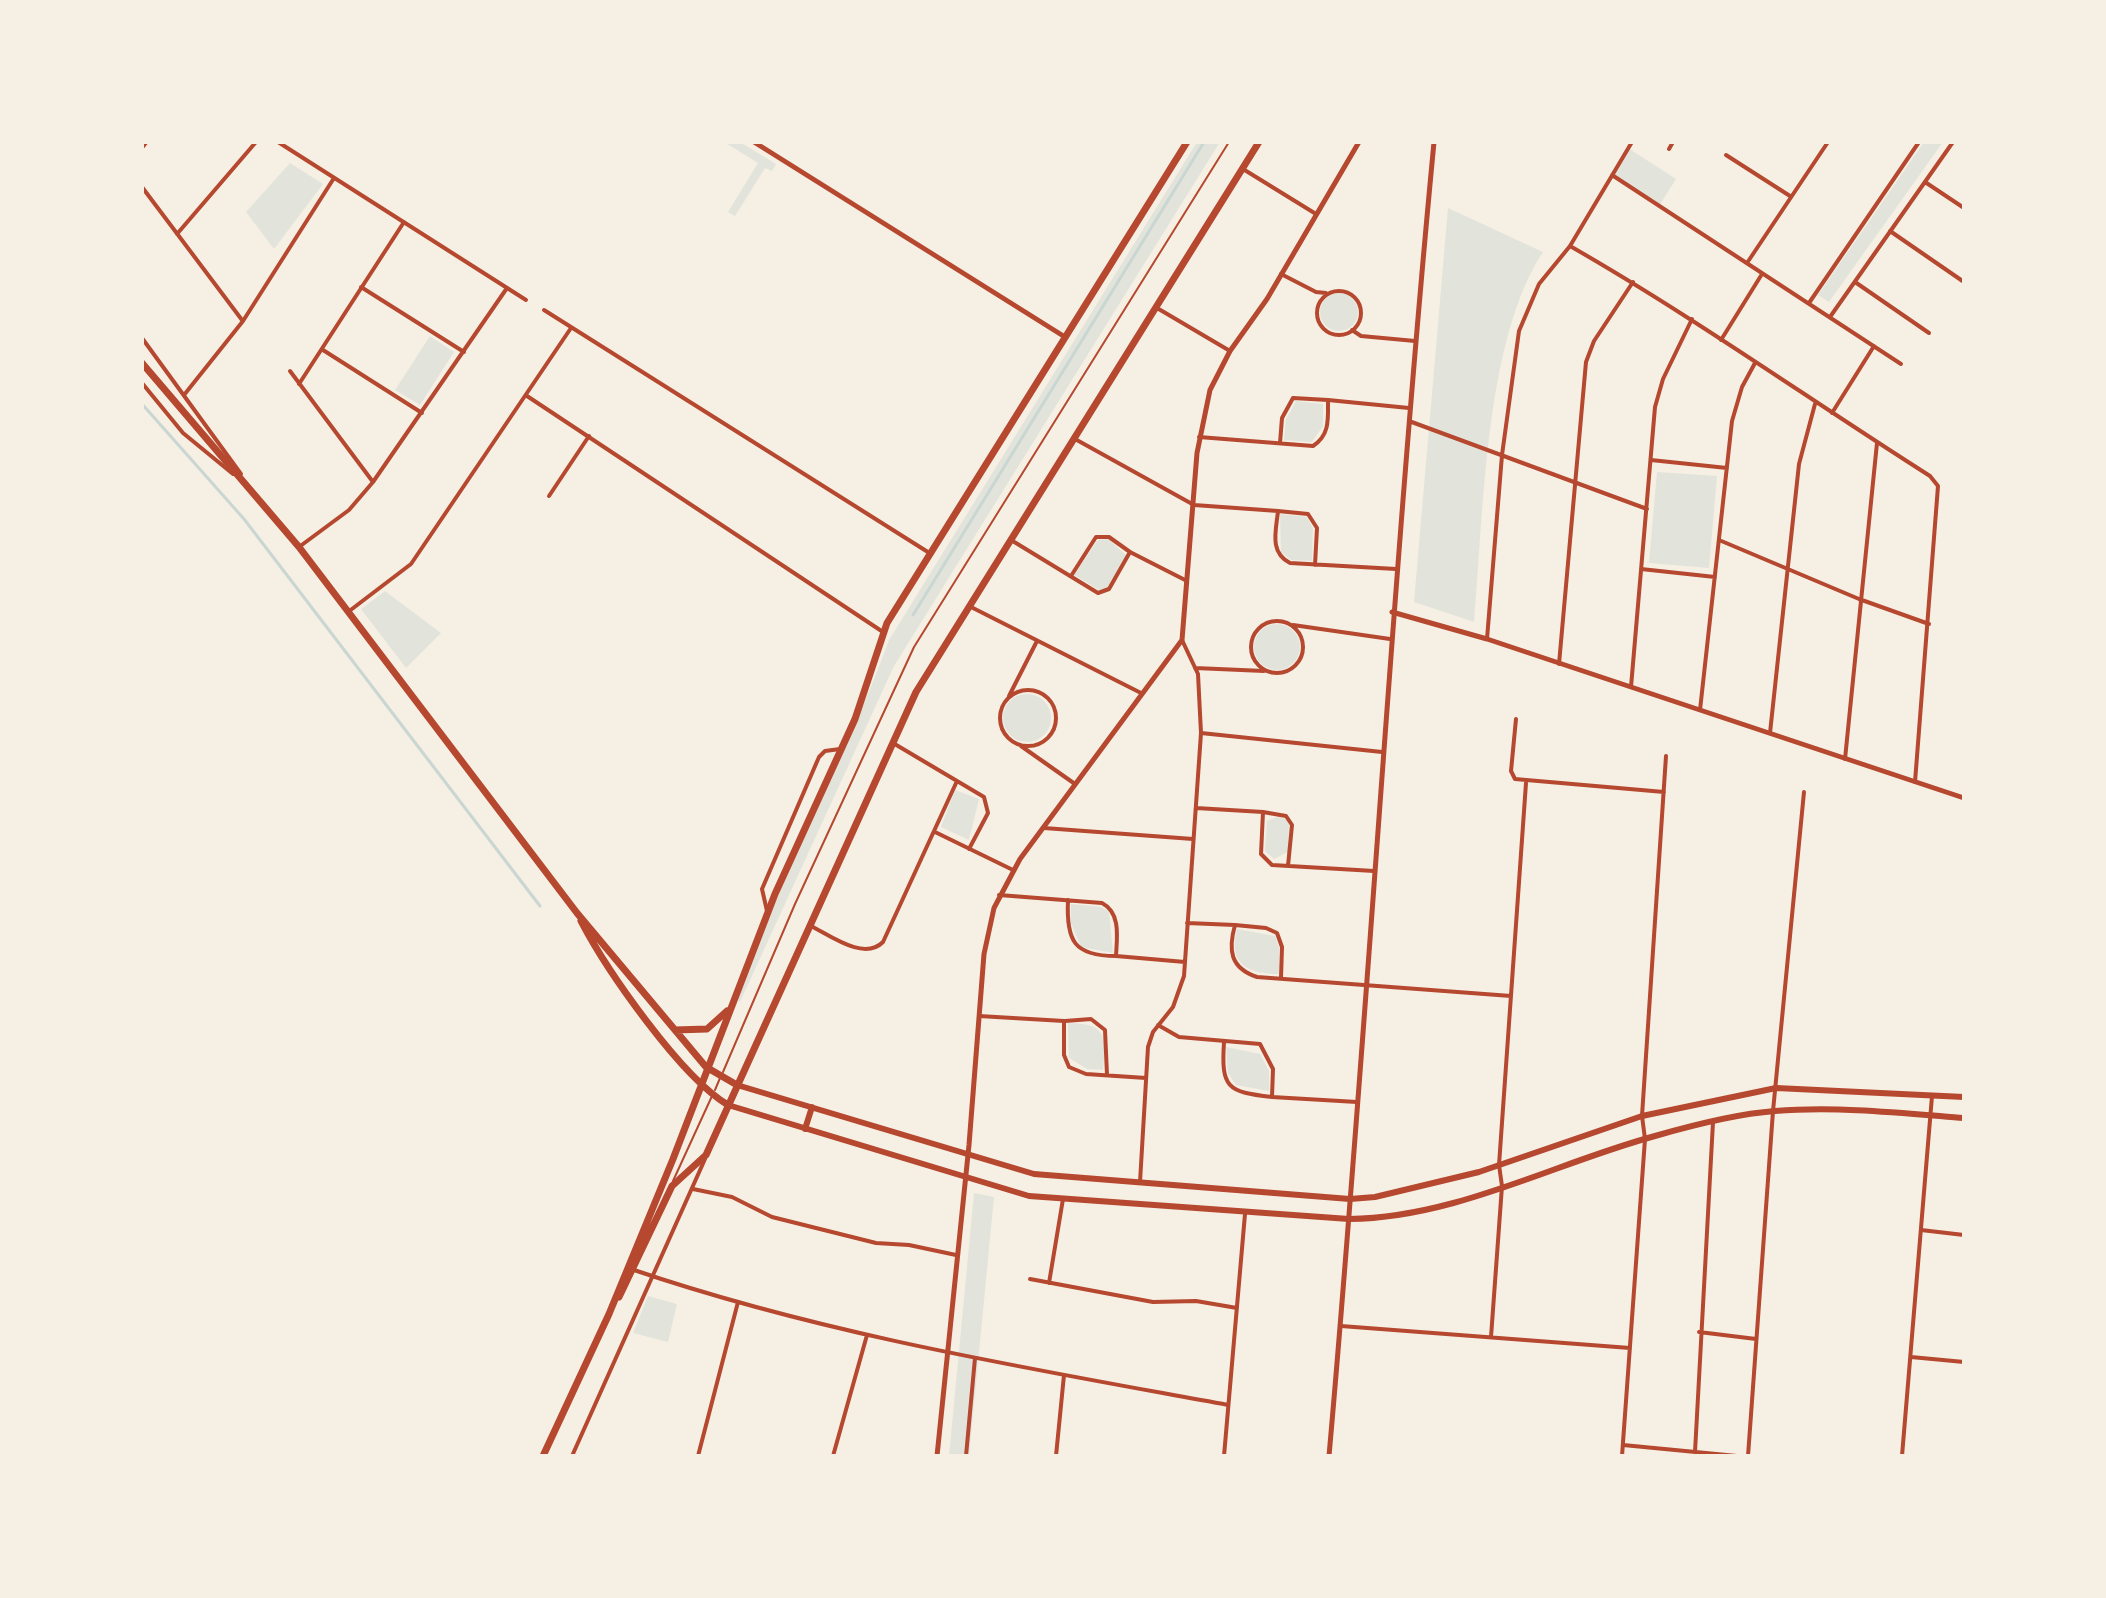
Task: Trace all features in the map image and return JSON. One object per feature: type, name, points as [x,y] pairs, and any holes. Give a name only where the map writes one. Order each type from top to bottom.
[{"type":"main road","points":[[630,1269],[728,1009],[843,748],[883,632],[1187,142]]},
{"type":"main road","points":[[543,1456],[672,1186],[706,1155],[916,692],[1259,142]]},
{"type":"main road","points":[[142,363],[299,547],[577,913],[673,1030],[706,1067],[737,1085],[1034,1174],[1350,1199],[1375,1197],[1499,1165],[1642,1116],[1776,1088],[1964,1097]]},
{"type":"main road","points":[[577,913],[626,991],[700,1085],[728,1105],[1022,1195],[1245,1214],[1349,1219],[1428,1208],[1645,1139],[1773,1111],[1964,1118]]},
{"type":"main road","points":[[673,1030],[707,1029],[728,1009]]},
{"type":"main road","points":[[805,1129],[812,1107]]},
{"type":"street","points":[[142,147],[146,142]]},
{"type":"street","points":[[177,234],[256,142]]},
{"type":"street","points":[[278,142],[526,300]]},
{"type":"street","points":[[754,142],[1066,337]]},
{"type":"street","points":[[1140,1182],[1148,1047],[1158,1025],[1173,1007],[1185,962],[1201,695],[1195,668],[1182,640],[1199,437],[1210,390],[1230,351],[1281,274],[1359,142]]},
{"type":"street","points":[[1329,1456],[1392,612],[1434,142]]},
{"type":"street","points":[[1487,639],[1502,455],[1519,331],[1539,284],[1570,246],[1632,142]]},
{"type":"street","points":[[1669,149],[1673,142]]},
{"type":"street","points":[[1747,263],[1828,142]]},
{"type":"street","points":[[1809,303],[1919,142]]},
{"type":"street","points":[[1830,317],[1953,142]]},
{"type":"street","points":[[1726,155],[1790,196]]},
{"type":"street","points":[[1243,169],[1316,214]]},
{"type":"street","points":[[1612,175],[1901,364]]},
{"type":"street","points":[[184,395],[243,321],[334,178]]},
{"type":"street","points":[[1925,182],[1964,208]]},
{"type":"street","points":[[142,187],[243,321]]},
{"type":"street","points":[[299,384],[404,222]]},
{"type":"street","points":[[1890,231],[1964,282]]},
{"type":"street","points":[[1570,246],[1692,319],[1815,404],[1930,476],[1938,486],[1915,782]]},
{"type":"street","points":[[1281,274],[1316,292],[1343,291],[1355,298],[1360,318],[1352,330],[1338,335],[1320,324],[1316,310],[1328,293]]},
{"type":"street","points":[[1721,340],[1763,274]]},
{"type":"street","points":[[1559,664],[1586,362],[1599,332],[1633,282]]},
{"type":"street","points":[[1855,282],[1929,333]]},
{"type":"street","points":[[361,287],[464,352]]},
{"type":"street","points":[[299,547],[349,510],[373,482],[507,288]]},
{"type":"street","points":[[1157,308],[1230,351]]},
{"type":"street","points":[[544,310],[931,554]]},
{"type":"street","points":[[1631,687],[1658,393],[1692,319]]},
{"type":"street","points":[[348,612],[411,564],[571,328]]},
{"type":"street","points":[[1352,330],[1361,336],[1415,341]]},
{"type":"street","points":[[142,338],[234,462],[252,493]]},
{"type":"street","points":[[1832,413],[1874,346]]},
{"type":"street","points":[[322,350],[422,413]]},
{"type":"street","points":[[1700,710],[1734,409],[1755,363]]},
{"type":"street","points":[[290,371],[373,482]]},
{"type":"street","points":[[142,383],[183,433],[238,478]]},
{"type":"street","points":[[527,396],[883,632]]},
{"type":"street","points":[[1280,443],[1282,418],[1293,398],[1409,408]]},
{"type":"street","points":[[1199,437],[1305,446],[1321,441],[1328,427],[1328,400]]},
{"type":"street","points":[[1770,733],[1799,464],[1815,404]]},
{"type":"street","points":[[1408,420],[1647,509]]},
{"type":"street","points":[[549,496],[589,436]]},
{"type":"street","points":[[1074,439],[1194,505],[1308,514],[1314,521],[1315,565]]},
{"type":"street","points":[[1845,759],[1877,443]]},
{"type":"street","points":[[1651,460],[1727,468]]},
{"type":"street","points":[[1278,511],[1275,546],[1278,554],[1290,563],[1396,569]]},
{"type":"street","points":[[1071,576],[1096,537],[1109,537],[1130,552],[1187,581]]},
{"type":"street","points":[[1011,540],[1098,593],[1105,593],[1130,552]]},
{"type":"street","points":[[1719,540],[1859,599],[1929,624]]},
{"type":"street","points":[[1641,569],[1715,577]]},
{"type":"street","points":[[969,605],[1141,693]]},
{"type":"street","points":[[1392,612],[1487,639],[1964,798]]},
{"type":"street","points":[[1266,671],[1254,660],[1254,636],[1265,625],[1289,624],[1390,639]]},
{"type":"street","points":[[1195,668],[1283,673],[1301,658],[1300,635],[1289,624]]},
{"type":"street","points":[[937,1456],[987,935],[999,895],[1043,828],[1182,640]]},
{"type":"street","points":[[1037,641],[1000,711],[1000,726],[1008,739],[1075,784]]},
{"type":"street","points":[[1008,697],[1024,690],[1042,693],[1056,715],[1047,740],[1039,745],[1021,746]]},
{"type":"street","points":[[1516,719],[1511,771],[1515,779],[1526,783],[1664,792]]},
{"type":"street","points":[[1201,733],[1382,752]]},
{"type":"street","points":[[893,743],[984,797],[988,813],[969,849]]},
{"type":"street","points":[[768,913],[762,889],[819,757],[825,751],[843,748]]},
{"type":"street","points":[[1622,1456],[1645,1139],[1642,1116],[1666,756]]},
{"type":"street","points":[[809,925],[858,948],[878,947],[887,937],[957,781]]},
{"type":"street","points":[[1491,1337],[1502,1186],[1499,1165],[1526,783]]},
{"type":"street","points":[[1748,1456],[1773,1111],[1804,792]]},
{"type":"street","points":[[1196,808],[1286,816],[1292,825],[1288,866]]},
{"type":"street","points":[[1263,812],[1263,859],[1272,865],[1374,871]]},
{"type":"street","points":[[1043,828],[1193,839]]},
{"type":"street","points":[[935,832],[1013,870]]},
{"type":"street","points":[[999,895],[1102,903],[1112,910],[1116,918],[1116,956]]},
{"type":"street","points":[[1068,900],[1067,924],[1079,949],[1090,955],[1185,962]]},
{"type":"street","points":[[1187,923],[1266,928],[1277,933],[1283,953],[1281,979]]},
{"type":"street","points":[[1235,925],[1230,952],[1239,968],[1257,977],[1511,996]]},
{"type":"street","points":[[979,1016],[1064,1021],[1091,1019],[1105,1030],[1107,1075]]},
{"type":"street","points":[[1064,1021],[1064,1055],[1069,1067],[1107,1075],[1146,1078]]},
{"type":"street","points":[[1158,1025],[1174,1036],[1224,1042],[1251,1041],[1267,1051],[1273,1069],[1272,1097]]},
{"type":"street","points":[[1224,1042],[1223,1074],[1226,1082],[1242,1094],[1357,1102]]},
{"type":"street","points":[[1902,1456],[1932,1094]]},
{"type":"street","points":[[1695,1452],[1702,1350],[1699,1332],[1713,1122]]},
{"type":"street","points":[[572,1456],[706,1155]]},
{"type":"street","points":[[692,1189],[732,1197],[772,1217],[876,1243],[909,1245],[956,1255]]},
{"type":"street","points":[[1049,1283],[1063,1199]]},
{"type":"street","points":[[1224,1456],[1245,1214]]},
{"type":"street","points":[[1921,1230],[1964,1235]]},
{"type":"street","points":[[630,1269],[738,1302],[946,1353],[1228,1405]]},
{"type":"street","points":[[1030,1279],[1153,1302],[1196,1301],[1237,1308]]},
{"type":"street","points":[[698,1456],[738,1302]]},
{"type":"street","points":[[1341,1326],[1630,1348]]},
{"type":"street","points":[[1699,1332],[1757,1339]]},
{"type":"street","points":[[833,1456],[867,1335]]},
{"type":"street","points":[[1910,1357],[1964,1362]]},
{"type":"street","points":[[966,1456],[975,1358]]},
{"type":"street","points":[[1056,1456],[1064,1374]]},
{"type":"street","points":[[1623,1445],[1737,1456]]},
{"type":"lane","points":[[672,1186],[676,1170],[713,1095],[801,890],[914,647],[1229,142]]},
{"type":"lane","points":[[662,1184],[676,1170]]},
{"type":"shaded area","points":[[724,142],[740,142],[776,164],[772,171],[765,168],[735,216],[728,212],[758,163]]},
{"type":"shaded area","points":[[1197,142],[1220,142],[894,666],[740,1002],[737,1000],[754,954],[889,640]]},
{"type":"shaded area","points":[[1924,142],[1943,142],[1829,302],[1818,295]]},
{"type":"shaded area","points":[[1628,148],[1676,179],[1659,206],[1612,175]]},
{"type":"shaded area","points":[[290,163],[323,184],[274,249],[246,212]]},
{"type":"shaded area","points":[[1448,208],[1543,252],[1524,289],[1509,332],[1498,380],[1490,430],[1474,622],[1414,602]]},
{"type":"shaded area","points":[[1339,293],[1352,299],[1358,312],[1352,325],[1339,331],[1326,325],[1320,312],[1326,299]]},
{"type":"shaded area","points":[[430,336],[454,352],[420,405],[395,390]]},
{"type":"shaded area","points":[[1296,401],[1323,404],[1323,426],[1312,442],[1284,440],[1286,419]]},
{"type":"shaded area","points":[[1657,472],[1717,476],[1709,568],[1649,563]]},
{"type":"shaded area","points":[[1280,514],[1307,517],[1313,528],[1312,561],[1291,560],[1281,552]]},
{"type":"shaded area","points":[[1108,539],[1127,556],[1107,588],[1099,590],[1074,575],[1098,540]]},
{"type":"shaded area","points":[[385,591],[441,633],[406,668],[361,609]]},
{"type":"shaded area","points":[[1277,624],[1293,631],[1300,647],[1293,663],[1277,670],[1261,663],[1254,647],[1261,631]]},
{"type":"shaded area","points":[[1027,694],[1044,701],[1051,718],[1044,735],[1027,742],[1010,735],[1003,718],[1010,701]]},
{"type":"shaded area","points":[[955,790],[979,799],[969,840],[941,827]]},
{"type":"shaded area","points":[[1277,817],[1286,819],[1289,825],[1288,852],[1274,859],[1265,851],[1267,821]]},
{"type":"shaded area","points":[[1071,904],[1101,907],[1109,912],[1113,953],[1081,947],[1071,923]]},
{"type":"shaded area","points":[[1237,929],[1275,936],[1279,947],[1279,974],[1258,972],[1243,965],[1235,951]]},
{"type":"shaded area","points":[[1068,1023],[1090,1026],[1101,1034],[1105,1048],[1103,1070],[1087,1069],[1069,1058]]},
{"type":"shaded area","points":[[1226,1047],[1260,1054],[1269,1071],[1269,1091],[1236,1085],[1228,1073]]},
{"type":"shaded area","points":[[974,1193],[994,1197],[969,1456],[949,1456]]},
{"type":"shaded area","points":[[648,1296],[677,1304],[668,1342],[633,1333]]},
{"type":"waterway","points":[[913,615],[1204,142]]},
{"type":"waterway","points":[[142,404],[244,519],[540,906]]}]
